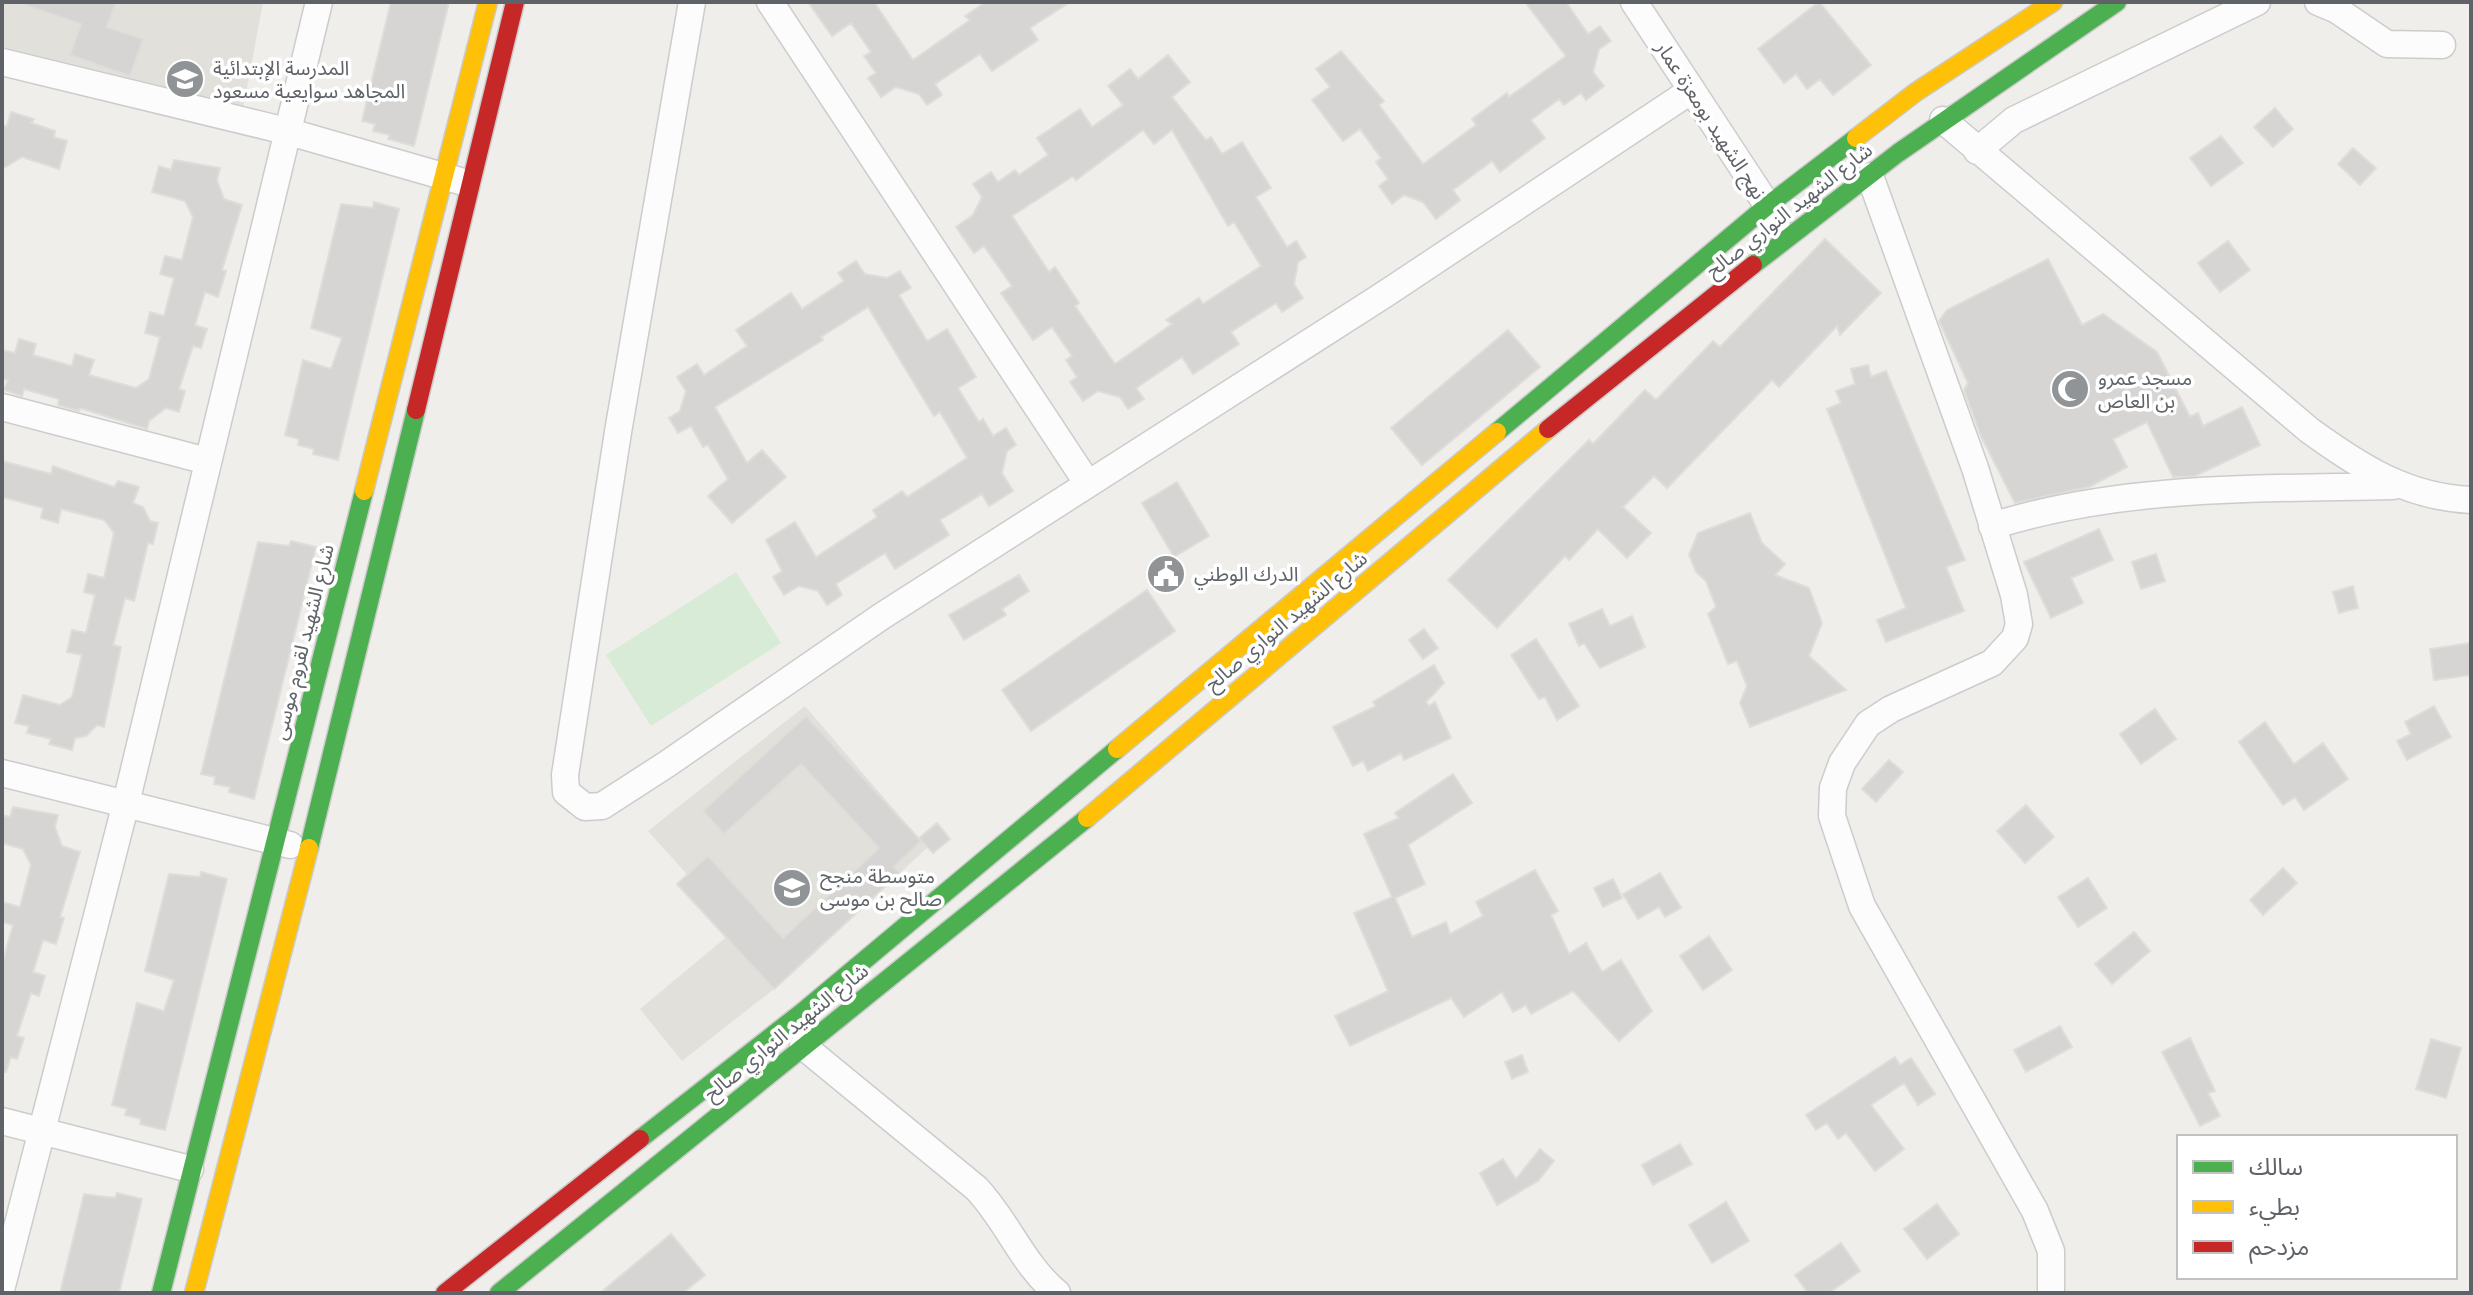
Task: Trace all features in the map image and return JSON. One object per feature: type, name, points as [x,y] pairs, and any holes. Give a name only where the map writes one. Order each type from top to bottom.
[{"type":"street","points":[[2,1286],[126,803],[319,2]]},
{"type":"street","name":"شارع الشهيد لقروم موسى","points":[[161,1293],[488,2]]},
{"type":"street","points":[[194,1293],[309,850],[515,2]]},
{"type":"street","points":[[692,2],[616,447],[565,775],[566,792],[585,807],[602,806],[882,616],[1382,296],[1692,90]]},
{"type":"street","points":[[770,2],[1088,484]]},
{"type":"street","name":"نهج الشهيد بومعزة عمار","points":[[1634,2],[1767,206],[1791,237]]},
{"type":"street","name":"شارع الشهيد النواري صالح","points":[[445,1293],[805,1010],[1767,206],[1916,92],[2053,2]]},
{"type":"street","name":"شارع الشهيد النواري صالح","points":[[499,1293],[1121,791],[1485,480],[1943,120],[2117,2]]},
{"type":"street","points":[[1977,151],[2014,120],[2257,2]]},
{"type":"street","points":[[2318,2],[2337,10],[2387,44],[2442,45]]},
{"type":"street","points":[[2,62],[286,131],[471,184]]},
{"type":"street","points":[[1943,120],[2309,430],[2345,457],[2399,486],[2439,498],[2471,500]]},
{"type":"street","points":[[1870,176],[1975,468],[2018,609],[2015,638],[1992,663],[1891,709],[1868,724],[1842,763],[1833,788],[1832,816],[1862,906],[2035,1211],[2051,1251],[2051,1293]]},
{"type":"street","points":[[2,407],[207,461]]},
{"type":"street","points":[[1992,526],[2077,505],[2145,495],[2399,486]]},
{"type":"street","points":[[2,773],[309,850]]},
{"type":"street","points":[[803,1046],[976,1188],[998,1213],[1037,1275],[1057,1293]]},
{"type":"street","points":[[2,1121],[190,1169]]},
{"type":"shaded area","name":"المدرسة الإبتدائية المجاهد سوايعية مسعود","points":[[2,2],[263,2],[243,109],[2,49]]},
{"type":"shaded area","name":"متوسطة منجح صالح بن موسى","points":[[805,706],[927,848],[774,989],[682,1061],[640,1009],[736,929],[648,831]]},
{"type":"green space","points":[[736,572],[781,643],[651,726],[606,655]]},
{"type":"building","points":[[26,2],[116,2],[107,27],[143,39],[130,76],[70,55],[81,24],[25,5]]},
{"type":"building","points":[[391,2],[449,2],[414,146],[388,139],[390,135],[373,131],[375,124],[362,121]]},
{"type":"building","points":[[808,2],[874,2],[913,60],[970,20],[965,16],[986,2],[1070,2],[1030,28],[1038,40],[992,71],[980,54],[935,84],[942,95],[927,105],[919,94],[896,87],[881,97],[868,78],[876,73],[864,56],[871,52],[851,23],[832,36]]},
{"type":"building","points":[[1525,2],[1566,2],[1588,34],[1600,26],[1611,41],[1599,49],[1593,72],[1604,86],[1586,100],[1581,93],[1564,105],[1559,99],[1531,120],[1545,138],[1500,172],[1492,161],[1453,190],[1460,200],[1436,219],[1423,202],[1404,195],[1392,204],[1379,186],[1388,179],[1376,162],[1381,158],[1360,129],[1343,141],[1312,100],[1330,87],[1316,69],[1341,51],[1384,101],[1379,105],[1423,164],[1476,125],[1472,119],[1566,56]]},
{"type":"building","points":[[1819,2],[1871,65],[1833,95],[1820,79],[1807,89],[1796,74],[1784,83],[1758,49]]},
{"type":"building","points":[[1168,55],[1190,82],[1172,97],[1206,140],[1211,137],[1222,154],[1242,142],[1271,188],[1256,197],[1287,247],[1296,241],[1306,257],[1298,262],[1294,284],[1303,298],[1282,312],[1276,303],[1231,332],[1239,344],[1193,374],[1182,357],[1136,388],[1144,399],[1128,409],[1120,397],[1098,391],[1083,401],[1070,382],[1077,377],[1066,360],[1072,356],[1052,327],[1033,340],[1001,293],[1012,286],[984,246],[974,253],[956,227],[973,215],[982,197],[973,184],[991,172],[998,182],[1015,170],[1019,175],[1048,155],[1037,138],[1080,109],[1092,127],[1123,105],[1108,86],[1130,69],[1138,79]],"holes":[[[1143,130],[1154,144],[1172,130],[1228,226],[1234,222],[1261,266],[1203,304],[1199,298],[1166,320],[1172,324],[1115,364],[1075,306],[1079,303],[1055,267],[1049,272],[1012,216],[1073,176],[1076,180]]]},
{"type":"building","points":[[2275,108],[2293,129],[2273,147],[2254,127]]},
{"type":"building","points":[[11,112],[34,119],[31,123],[55,131],[54,137],[67,141],[59,169],[22,157],[2,169],[2,125],[7,126]]},
{"type":"building","points":[[2221,136],[2243,163],[2211,186],[2190,158]]},
{"type":"building","points":[[2353,148],[2376,168],[2360,185],[2338,164]]},
{"type":"building","points":[[174,160],[220,168],[217,180],[224,199],[242,205],[222,270],[226,271],[218,297],[205,292],[195,325],[207,329],[201,348],[193,346],[179,389],[185,391],[179,412],[166,408],[149,421],[147,429],[80,408],[79,411],[58,405],[59,399],[24,389],[22,396],[4,390],[8,380],[2,378],[2,350],[15,353],[19,339],[36,344],[33,355],[72,366],[75,354],[94,360],[89,375],[136,388],[149,379],[160,337],[145,333],[150,312],[164,316],[174,278],[160,274],[165,256],[182,260],[193,217],[185,201],[152,192],[159,166],[171,170]]},
{"type":"building","points":[[374,202],[399,209],[338,460],[313,454],[314,449],[298,445],[299,439],[285,435],[303,360],[331,369],[342,338],[311,328],[341,204],[373,208]]},
{"type":"building","points":[[1825,239],[1881,293],[1840,335],[1837,326],[1779,387],[1772,380],[1667,488],[1654,476],[1623,507],[1651,533],[1627,558],[1598,529],[1569,560],[1565,556],[1497,628],[1448,580],[1589,440],[1593,444],[1645,390],[1656,400],[1713,341],[1720,347]]},
{"type":"building","points":[[2228,241],[2250,270],[2220,292],[2198,263]]},
{"type":"building","name":"مسجد عمرو بن العاص","points":[[2048,259],[2082,325],[2103,314],[2157,352],[2190,417],[2198,413],[2203,426],[2242,407],[2260,445],[2195,476],[2173,477],[2147,422],[2113,439],[2127,467],[2089,487],[2015,503],[1981,436],[1964,390],[1968,383],[1939,321],[1947,310]]},
{"type":"building","points":[[856,261],[865,274],[887,278],[900,271],[911,288],[899,295],[927,341],[947,329],[976,377],[958,388],[979,422],[983,419],[993,436],[1006,428],[1016,445],[1007,451],[1002,473],[1013,491],[989,506],[982,494],[940,520],[949,535],[895,569],[885,553],[836,584],[842,595],[827,605],[818,591],[799,586],[784,595],[773,577],[782,571],[766,540],[795,522],[816,557],[877,517],[873,510],[902,491],[907,497],[967,458],[940,412],[934,416],[868,307],[821,337],[823,340],[715,407],[747,463],[762,450],[786,477],[732,523],[708,496],[728,479],[708,445],[703,447],[691,426],[678,433],[669,418],[680,411],[686,391],[677,377],[697,364],[704,375],[747,346],[736,330],[791,293],[802,309],[844,281],[838,273]]},
{"type":"building","points":[[1508,330],[1540,367],[1422,465],[1391,428]]},
{"type":"building","points":[[1868,365],[1871,377],[1886,371],[1965,560],[1946,567],[1964,611],[1886,642],[1877,620],[1906,608],[1827,409],[1841,403],[1836,391],[1855,384],[1851,369]]},
{"type":"building","points":[[2,461],[51,474],[53,466],[114,487],[118,481],[139,487],[133,503],[143,507],[150,521],[158,523],[153,544],[148,543],[134,601],[125,598],[113,645],[121,647],[104,727],[97,725],[86,736],[75,738],[72,750],[49,744],[51,739],[27,733],[29,726],[15,723],[23,695],[60,705],[72,697],[82,655],[67,652],[72,630],[86,633],[95,595],[84,592],[88,574],[104,578],[114,533],[104,520],[61,509],[58,523],[41,518],[43,508],[2,497]]},
{"type":"building","points":[[1177,482],[1209,536],[1174,557],[1142,503]]},
{"type":"building","points":[[1750,513],[1762,543],[1785,564],[1775,575],[1809,588],[1822,623],[1809,656],[1846,690],[1750,727],[1740,703],[1747,686],[1737,661],[1728,664],[1708,614],[1716,607],[1706,581],[1696,572],[1689,555],[1698,533]]},
{"type":"building","points":[[2099,529],[2113,560],[2071,578],[2083,603],[2051,618],[2024,562]]},
{"type":"building","points":[[291,541],[316,547],[254,799],[229,792],[230,787],[214,784],[215,777],[201,774],[258,542],[289,546]]},
{"type":"building","points":[[2156,554],[2165,581],[2141,589],[2132,562]]},
{"type":"building","points":[[1019,575],[1029,591],[1002,609],[1006,615],[964,640],[949,615]]},
{"type":"building","points":[[2353,586],[2358,608],[2339,613],[2333,592]]},
{"type":"building","points":[[1147,590],[1175,631],[1031,731],[1002,690]]},
{"type":"building","points":[[1602,609],[1610,626],[1632,616],[1645,647],[1600,668],[1584,643],[1579,646],[1569,624]]},
{"type":"building","points":[[1424,629],[1438,648],[1423,659],[1409,640]]},
{"type":"building","points":[[1536,639],[1579,706],[1557,720],[1545,697],[1539,699],[1511,655]]},
{"type":"building","points":[[2471,643],[2471,675],[2434,680],[2430,649]]},
{"type":"building","points":[[1434,665],[1444,683],[1426,702],[1429,706],[1435,702],[1451,738],[1404,760],[1401,753],[1368,771],[1363,761],[1353,766],[1333,727],[1376,706],[1373,702]]},
{"type":"building","points":[[2434,706],[2451,737],[2407,760],[2397,741],[2411,734],[2405,722]]},
{"type":"building","points":[[2155,709],[2176,739],[2141,764],[2120,734]]},
{"type":"building","points":[[806,716],[921,841],[894,867],[900,873],[774,989],[677,884],[708,856],[783,938],[879,848],[801,764],[724,834],[703,811]]},
{"type":"building","points":[[2265,722],[2294,764],[2323,743],[2348,779],[2304,810],[2295,797],[2283,805],[2239,742]]},
{"type":"building","points":[[1889,760],[1903,772],[1876,802],[1862,789]]},
{"type":"building","points":[[1453,774],[1472,803],[1408,845],[1425,884],[1395,898],[1412,937],[1446,922],[1450,934],[1483,916],[1476,902],[1535,870],[1558,911],[1551,915],[1569,954],[1586,943],[1602,972],[1621,960],[1652,1011],[1619,1041],[1573,991],[1531,1014],[1526,1005],[1513,1012],[1502,992],[1464,1017],[1451,998],[1350,1046],[1335,1016],[1388,991],[1354,913],[1392,897],[1364,834],[1399,818],[1395,813]]},
{"type":"building","points":[[2026,805],[2054,837],[2025,863],[1997,831]]},
{"type":"building","points":[[13,807],[58,815],[55,827],[62,846],[80,852],[60,917],[64,918],[56,944],[43,940],[33,972],[45,976],[39,996],[31,993],[17,1036],[24,1038],[17,1059],[11,1057],[6,1072],[2,1072],[2,965],[13,925],[2,922],[2,902],[20,907],[31,865],[23,849],[2,843],[2,815],[10,817]]},
{"type":"building","points":[[937,823],[950,839],[933,853],[919,838]]},
{"type":"building","points":[[2283,868],[2297,883],[2263,915],[2250,900]]},
{"type":"building","points":[[201,872],[227,879],[165,1130],[140,1124],[141,1119],[125,1115],[127,1109],[112,1105],[137,1003],[164,1011],[174,980],[145,971],[169,874],[200,877]]},
{"type":"building","points":[[1660,873],[1681,908],[1665,917],[1659,907],[1638,919],[1623,894]]},
{"type":"building","points":[[2088,878],[2107,908],[2078,927],[2058,897]]},
{"type":"building","points":[[1613,879],[1622,898],[1603,907],[1594,888]]},
{"type":"building","points":[[2134,932],[2150,951],[2112,984],[2095,964]]},
{"type":"building","points":[[1709,936],[1732,970],[1703,990],[1680,956]]},
{"type":"building","points":[[2060,1026],[2072,1047],[2026,1072],[2014,1050]]},
{"type":"building","points":[[2190,1038],[2215,1091],[2208,1093],[2220,1116],[2200,1126],[2162,1052]]},
{"type":"building","points":[[2431,1039],[2461,1048],[2446,1098],[2416,1089]]},
{"type":"building","points":[[1522,1055],[1528,1072],[1512,1079],[1505,1062]]},
{"type":"building","points":[[1895,1057],[1900,1065],[1911,1058],[1935,1094],[1918,1105],[1904,1083],[1871,1105],[1904,1149],[1875,1171],[1846,1133],[1838,1139],[1827,1123],[1816,1130],[1806,1115]]},
{"type":"building","points":[[1680,1144],[1692,1164],[1653,1185],[1642,1165]]},
{"type":"building","points":[[1540,1149],[1554,1161],[1538,1181],[1497,1205],[1480,1173],[1503,1159],[1516,1179]]},
{"type":"building","points":[[117,1193],[142,1199],[119,1293],[60,1293],[84,1194],[115,1198]]},
{"type":"building","points":[[1726,1202],[1749,1241],[1712,1263],[1689,1225]]},
{"type":"building","points":[[1937,1204],[1959,1234],[1927,1259],[1904,1229]]},
{"type":"building","points":[[671,1234],[705,1275],[683,1293],[600,1293]]},
{"type":"building","points":[[1841,1243],[1860,1271],[1829,1293],[1808,1293],[1795,1275]]},
{"type":"traffic: fast","points":[[1753,265],[1898,153],[2117,2]]},
{"type":"traffic: fast","points":[[1497,432],[1767,206],[1856,138]]},
{"type":"traffic: fast","points":[[309,848],[416,410]]},
{"type":"traffic: fast","points":[[161,1293],[364,491]]},
{"type":"traffic: fast","points":[[640,1139],[805,1010],[1117,749]]},
{"type":"traffic: fast","points":[[499,1293],[1087,818]]},
{"type":"traffic: slow","points":[[364,491],[488,2]]},
{"type":"traffic: slow","points":[[1856,138],[1916,92],[2053,2]]},
{"type":"traffic: slow","points":[[1087,818],[1548,429]]},
{"type":"traffic: slow","points":[[1117,749],[1497,432]]},
{"type":"traffic: slow","points":[[194,1293],[309,848]]},
{"type":"traffic: jam","points":[[416,410],[515,2]]},
{"type":"traffic: jam","points":[[1548,429],[1753,265]]},
{"type":"traffic: jam","points":[[445,1293],[640,1139]]},
{"type":"place","name":"المدرسة الإبتدائية المجاهد سوايعية مسعود","points":[[185,79]]},
{"type":"place","name":"مسجد عمرو بن العاص","points":[[2070,389]]},
{"type":"place","name":"الدرك الوطني","points":[[1166,574]]},
{"type":"place","name":"متوسطة منجح صالح بن موسى","points":[[792,888]]}]
